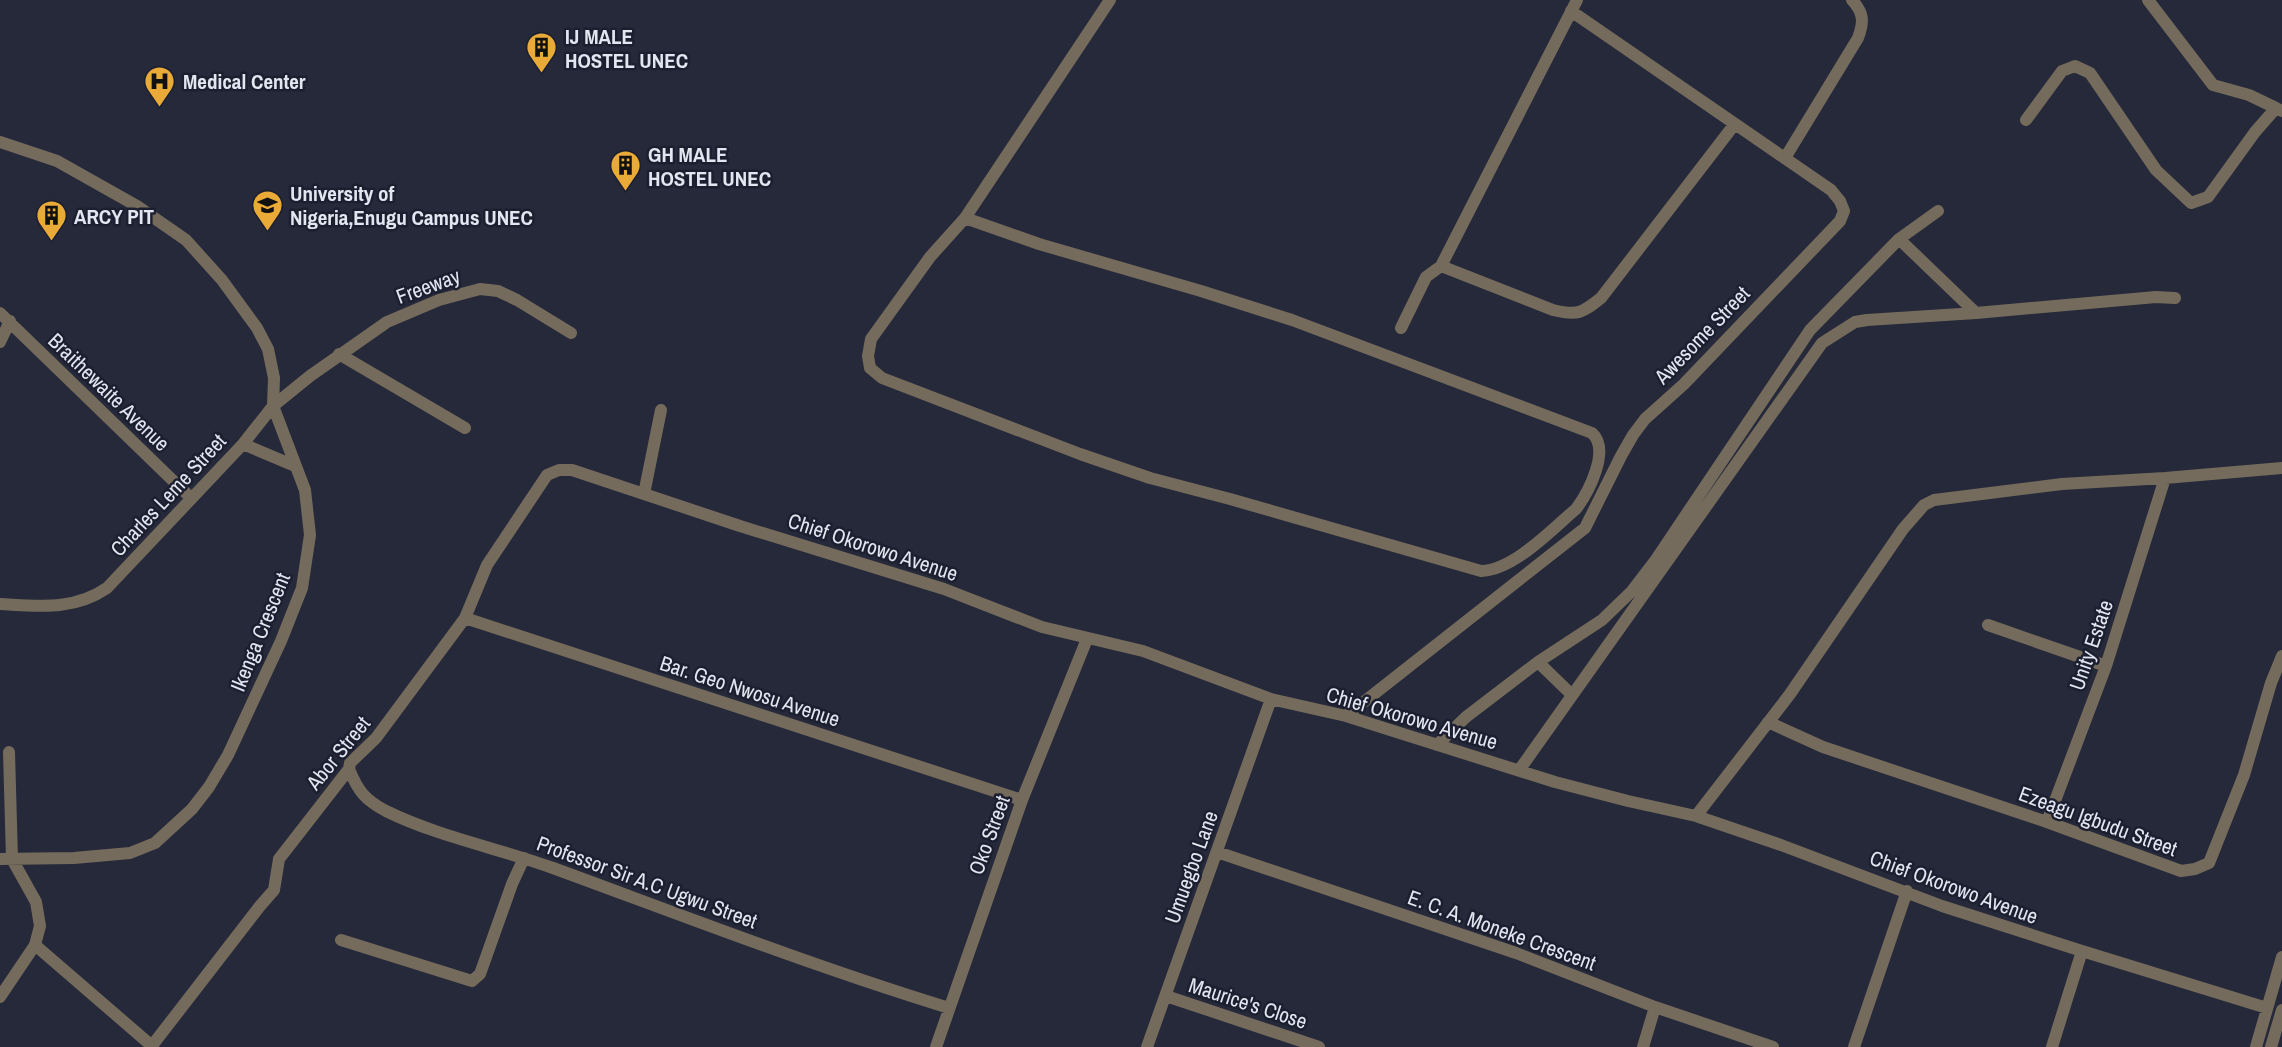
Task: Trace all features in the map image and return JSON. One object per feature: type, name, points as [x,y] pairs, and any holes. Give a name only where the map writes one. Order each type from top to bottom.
[{"type":"street","points":[[965,218],[1039,244],[1292,320],[1592,432],[1599,441],[1599,457],[1584,499],[1576,509],[1506,566],[1492,571],[1481,571],[1150,478],[882,379],[870,368],[868,356],[871,339],[930,257],[965,218],[1110,0]]},
{"type":"street","points":[[1785,158],[1858,38],[1864,22],[1860,9],[1852,0]]},
{"type":"street","points":[[2026,120],[2063,71],[2075,66],[2083,69],[2090,73],[2156,170],[2191,203],[2207,197],[2255,132],[2279,109],[2249,95],[2213,85],[2148,0]]},
{"type":"street","points":[[1401,328],[1426,276],[1441,267],[1574,6]]},
{"type":"street","name":"Awesome Street","points":[[1346,716],[1586,528],[1633,435],[1645,419],[1684,384],[1840,221],[1844,211],[1831,190],[1734,125],[1574,6]]},
{"type":"street","points":[[1441,267],[1553,310],[1571,314],[1584,312],[1601,298],[1734,125]]},
{"type":"street","name":"Ikenga Crescent","points":[[0,142],[37,153],[125,199],[160,221],[191,246],[222,280],[257,328],[268,349],[274,378],[273,406],[305,490],[310,542],[302,588],[280,645],[230,751],[199,801],[155,843],[130,853],[74,858],[6,859]]},
{"type":"street","points":[[1437,745],[1466,717],[1538,662],[1602,620],[1632,591],[1810,330],[1899,239],[1938,211]]},
{"type":"street","points":[[1899,239],[1976,313]]},
{"type":"street","name":"Freeway","points":[[339,354],[387,321],[439,300],[480,289],[498,291],[517,300],[571,333]]},
{"type":"street","points":[[1520,769],[1822,343],[1855,322],[1867,320],[2156,297],[2175,298]]},
{"type":"street","points":[[0,342],[5,317]]},
{"type":"street","name":"Braithewaite Avenue","points":[[5,317],[191,498]]},
{"type":"street","points":[[339,354],[465,428]]},
{"type":"street","name":"Charles Leme Street","points":[[0,604],[55,607],[70,605],[91,598],[107,588],[243,444],[273,406],[339,354]]},
{"type":"street","points":[[644,494],[661,410]]},
{"type":"street","points":[[243,444],[295,466]]},
{"type":"street","points":[[1696,816],[1842,621],[1903,529],[1924,505],[1934,500],[2062,484],[2282,468]]},
{"type":"street","name":"Chief Okorowo Avenue","points":[[547,475],[559,470],[572,470],[944,589],[1042,627],[1143,651],[1271,699],[1346,716],[1555,782],[1628,802],[1696,816],[1942,906],[2267,1007]]},
{"type":"street","name":"Abor Street","points":[[151,1046],[260,905],[274,892],[279,859],[349,769],[350,762],[376,738],[465,618],[487,565],[547,475]]},
{"type":"street","name":"Unity Estate","points":[[2047,822],[2106,666],[2165,478]]},
{"type":"street","name":"Bar. Geo Nwosu Avenue","points":[[465,618],[1022,800]]},
{"type":"street","points":[[1988,625],[2106,666]]},
{"type":"street","name":"Oko Street","points":[[936,1047],[1022,800],[1087,639]]},
{"type":"street","name":"Ezeagu Igbudu Street","points":[[1768,722],[1823,747],[2047,822],[2181,871],[2209,863],[2244,775],[2271,683],[2282,657]]},
{"type":"street","points":[[1538,662],[1572,694]]},
{"type":"street","name":"Umuegbo Lane","points":[[1147,1047],[1271,699]]},
{"type":"street","points":[[0,997],[35,945],[40,926],[38,910],[6,859],[9,752]]},
{"type":"street","name":"Professor Sir A.C Ugwu Street","points":[[349,769],[358,791],[384,810],[426,828],[524,858],[856,980],[949,1008]]},
{"type":"street","name":"E. C. A. Moneke Crescent","points":[[1217,852],[1516,953],[1655,1007],[1773,1047]]},
{"type":"street","points":[[341,940],[472,981],[480,974],[524,858]]},
{"type":"street","points":[[1854,1047],[1907,891]]},
{"type":"street","points":[[35,945],[151,1046]]},
{"type":"street","points":[[2052,1047],[2081,951]]},
{"type":"street","points":[[2256,1047],[2282,957]]},
{"type":"street","name":"Maurice's Close","points":[[1166,996],[1319,1047]]},
{"type":"street","points":[[1643,1047],[1655,1007]]},
{"type":"street","points":[[2271,1047],[2282,1010]]},
{"type":"place","name":"IJ MALE HOSTEL UNEC","points":[[542,75]]},
{"type":"place","name":"Medical Center","points":[[160,108]]},
{"type":"place","name":"GH MALE HOSTEL UNEC","points":[[625,193]]},
{"type":"place","name":"University of Nigeria,Enugu Campus UNEC","points":[[267,232]]},
{"type":"place","name":"ARCY PIT","points":[[51,243]]}]
